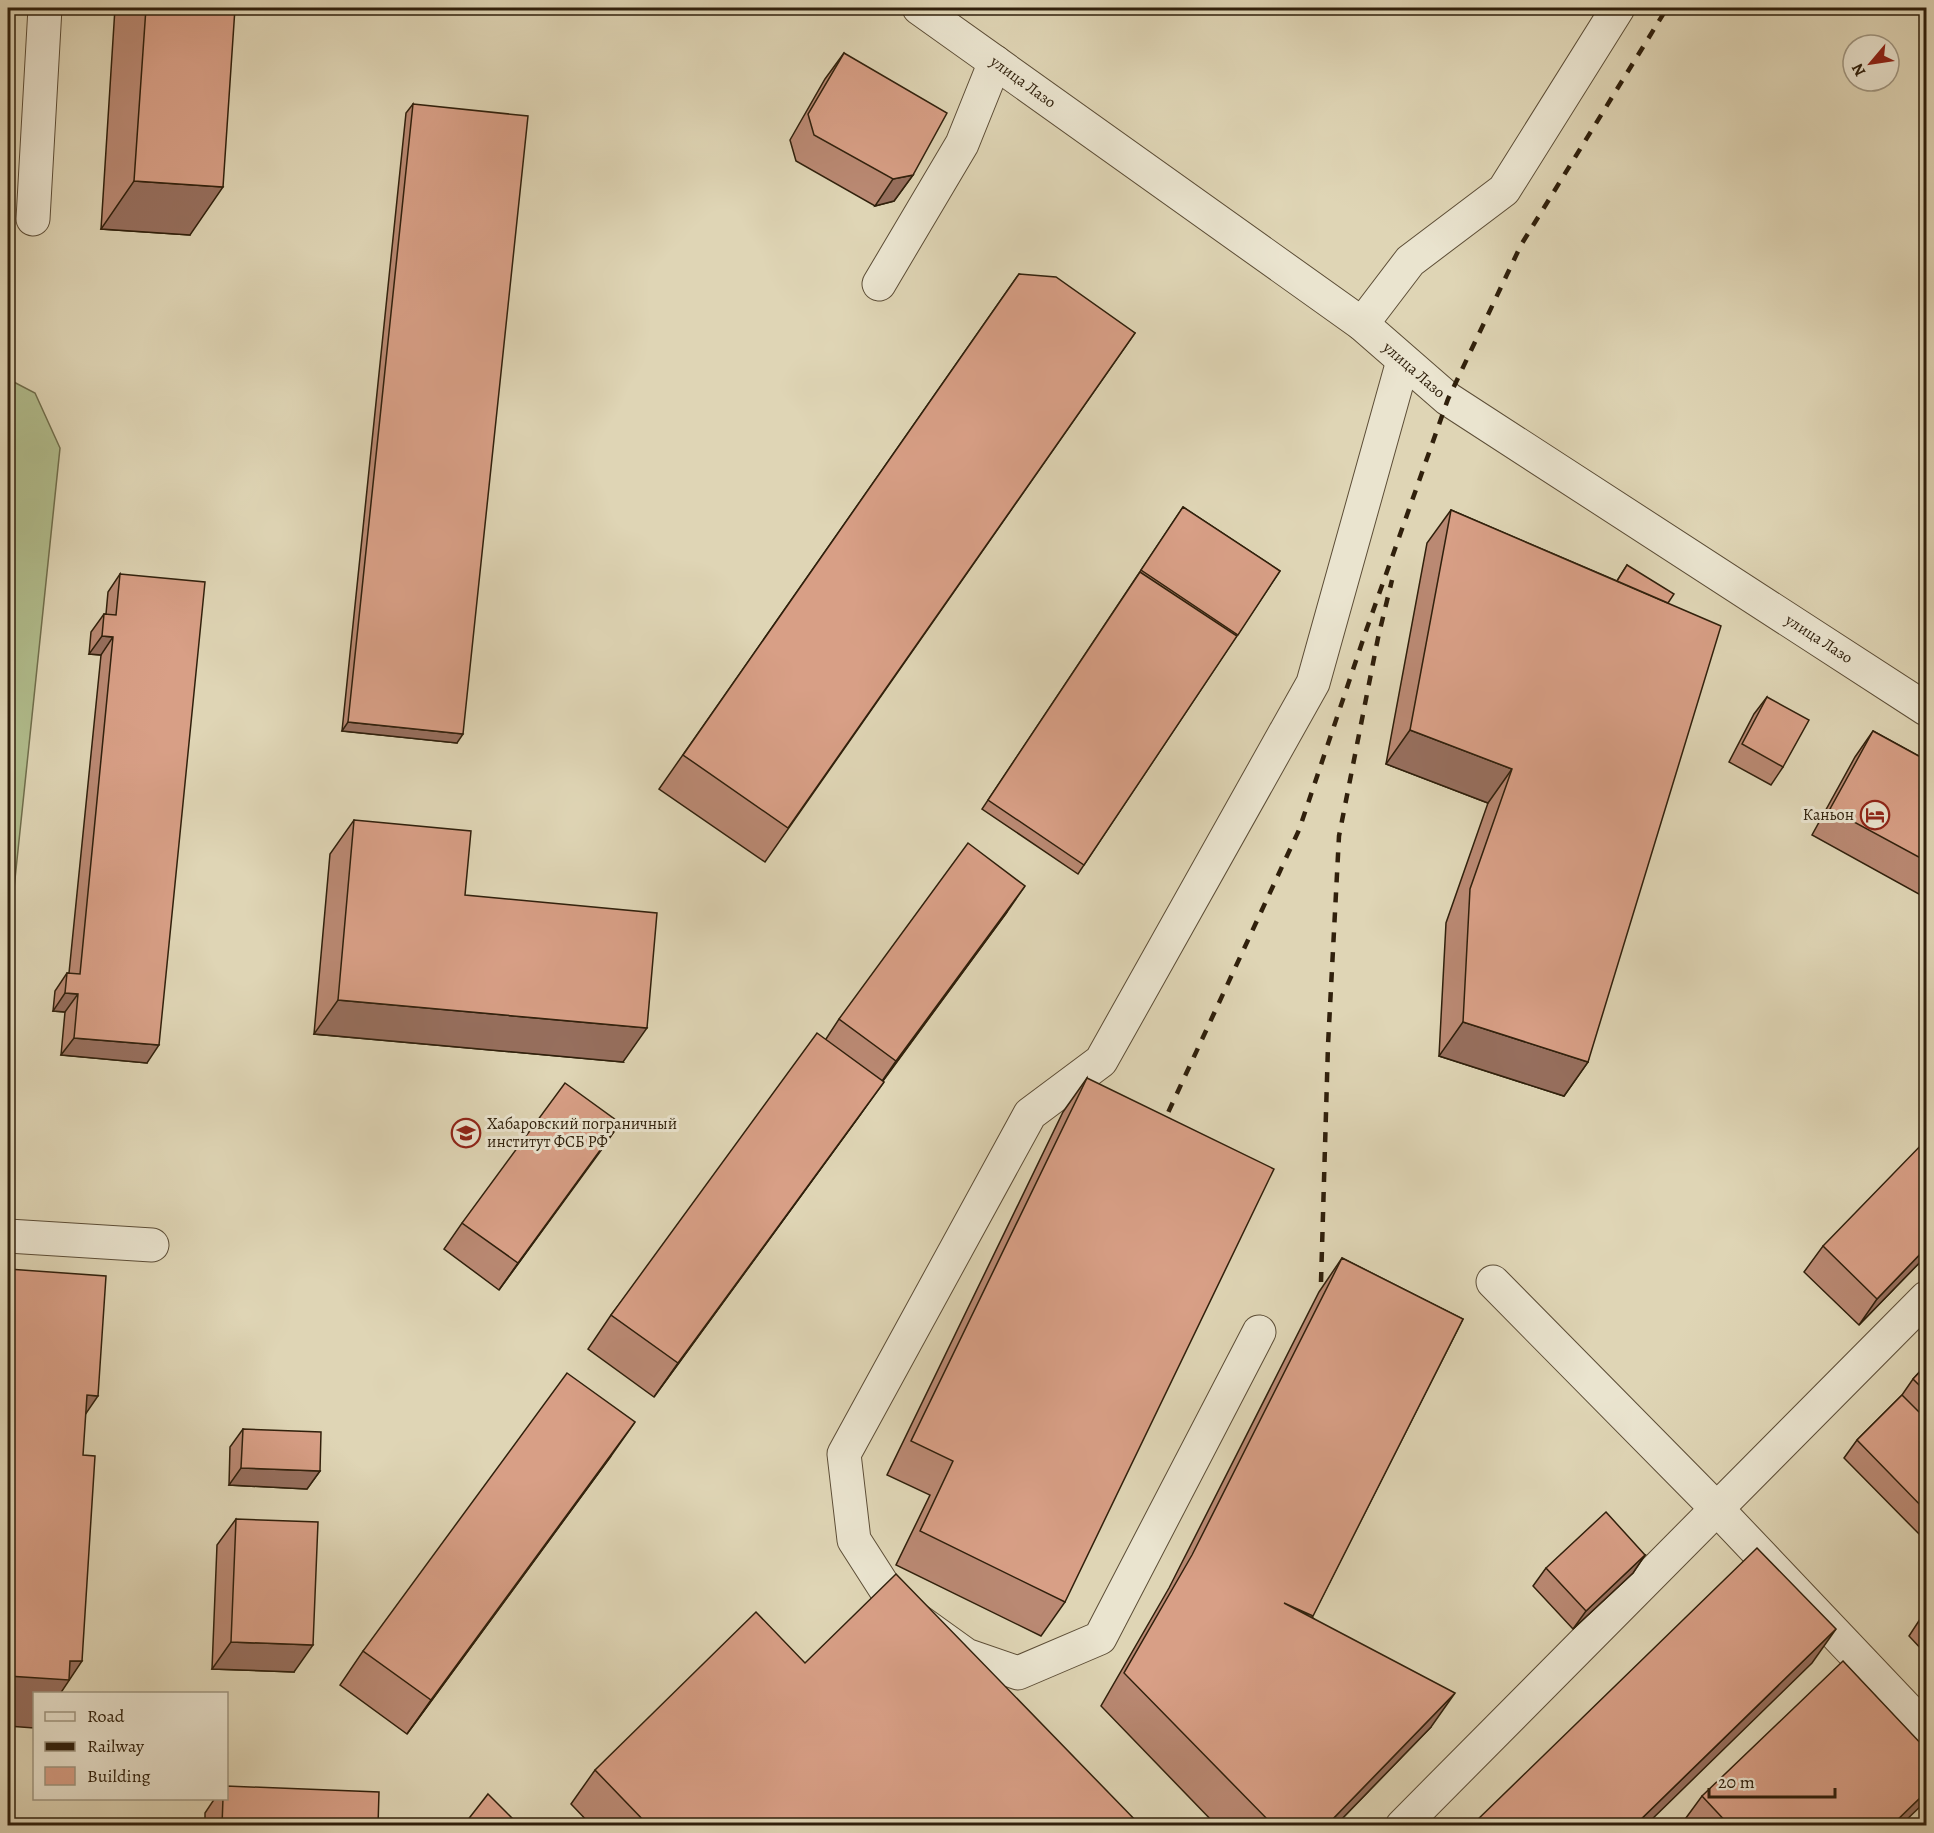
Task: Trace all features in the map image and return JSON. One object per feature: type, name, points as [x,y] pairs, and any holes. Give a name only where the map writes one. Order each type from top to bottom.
[{"type":"street","points":[[33,219],[45,8]]},
{"type":"street","name":"улица Лазо","points":[[919,8],[1362,324],[1448,399],[1926,709]]},
{"type":"street","points":[[1362,324],[1410,261],[1504,190],[1618,8]]},
{"type":"street","points":[[879,284],[962,144],[995,62]]},
{"type":"street","points":[[1259,1332],[1100,1638],[1018,1673],[966,1655],[896,1604],[854,1540],[844,1454],[1030,1114],[1101,1061],[1313,683],[1403,361]]},
{"type":"street","points":[[8,1236],[152,1245]]},
{"type":"street","points":[[1493,1282],[1718,1510],[1926,1729]]},
{"type":"street","points":[[1402,1826],[1926,1298]]},
{"type":"green space","points":[[8,379],[35,393],[60,448],[8,946]]},
{"type":"building","points":[[146,8],[235,8],[223,187],[134,181]]},
{"type":"building","points":[[844,53],[947,113],[913,175],[893,179],[814,135],[808,114]]},
{"type":"building","points":[[413,104],[528,116],[463,734],[348,722]]},
{"type":"building","points":[[1019,274],[1056,277],[1135,333],[788,828],[683,755]]},
{"type":"building","points":[[1183,507],[1280,571],[1238,635],[1141,570]]},
{"type":"building","points":[[1451,510],[1721,626],[1588,1062],[1463,1022],[1470,889],[1512,769],[1410,730]]},
{"type":"building","points":[[1627,565],[1674,594],[1668,603],[1617,581]]},
{"type":"building","points":[[1140,572],[1237,636],[1084,865],[988,800]]},
{"type":"building","points":[[120,574],[205,582],[159,1045],[74,1038],[78,994],[65,993],[67,973],[80,974],[113,637],[102,636],[104,614],[116,615]]},
{"type":"building","points":[[1767,697],[1809,720],[1783,767],[1742,744]]},
{"type":"building","points":[[1873,731],[1926,760],[1926,861],[1830,809]]},
{"type":"building","points":[[354,820],[471,831],[465,895],[657,913],[647,1028],[338,1000]]},
{"type":"building","points":[[968,843],[1025,886],[896,1061],[839,1019]]},
{"type":"building","points":[[817,1033],[884,1082],[678,1363],[611,1315]]},
{"type":"building","points":[[1087,1078],[1274,1169],[1065,1602],[920,1531],[953,1461],[911,1441]]},
{"type":"building","points":[[565,1083],[620,1123],[518,1263],[462,1223]]},
{"type":"building","points":[[1926,1140],[1926,1248],[1877,1299],[1823,1246]]},
{"type":"building","points":[[1342,1258],[1463,1319],[1313,1616],[1284,1603],[1455,1693],[1326,1826],[1274,1826],[1124,1673],[1192,1555]]},
{"type":"building","points":[[8,1269],[106,1276],[98,1396],[87,1395],[83,1455],[95,1456],[82,1661],[70,1661],[69,1680],[8,1676]]},
{"type":"building","points":[[1926,1365],[1926,1392],[1913,1379]]},
{"type":"building","points":[[567,1373],[635,1422],[431,1700],[363,1651]]},
{"type":"building","points":[[1902,1395],[1926,1419],[1926,1511],[1857,1440]]},
{"type":"building","points":[[243,1429],[321,1432],[320,1471],[241,1468]]},
{"type":"building","points":[[1606,1512],[1645,1555],[1586,1611],[1546,1568]]},
{"type":"building","points":[[236,1519],[318,1522],[313,1645],[231,1642]]},
{"type":"building","points":[[1757,1548],[1836,1629],[1634,1826],[1471,1826]]},
{"type":"building","points":[[896,1574],[1141,1826],[649,1826],[595,1770],[756,1612],[805,1663]]},
{"type":"building","points":[[1843,1661],[1926,1749],[1926,1792],[1891,1826],[1730,1826],[1702,1796]]},
{"type":"building","points":[[228,1786],[379,1792],[378,1826],[222,1826],[223,1800],[228,1800]]},
{"type":"building","points":[[488,1794],[520,1826],[463,1826]]},
{"type":"railway","points":[[1160,1130],[1299,830],[1448,399],[1521,245],[1667,8]]},
{"type":"railway","points":[[1321,1282],[1328,1045],[1339,836],[1378,638],[1392,580]]},
{"type":"place","name":"Каньон","points":[[1875,815]]},
{"type":"place","name":"Хабаровский пограничный институт ФСБ РФ","points":[[466,1133]]}]
